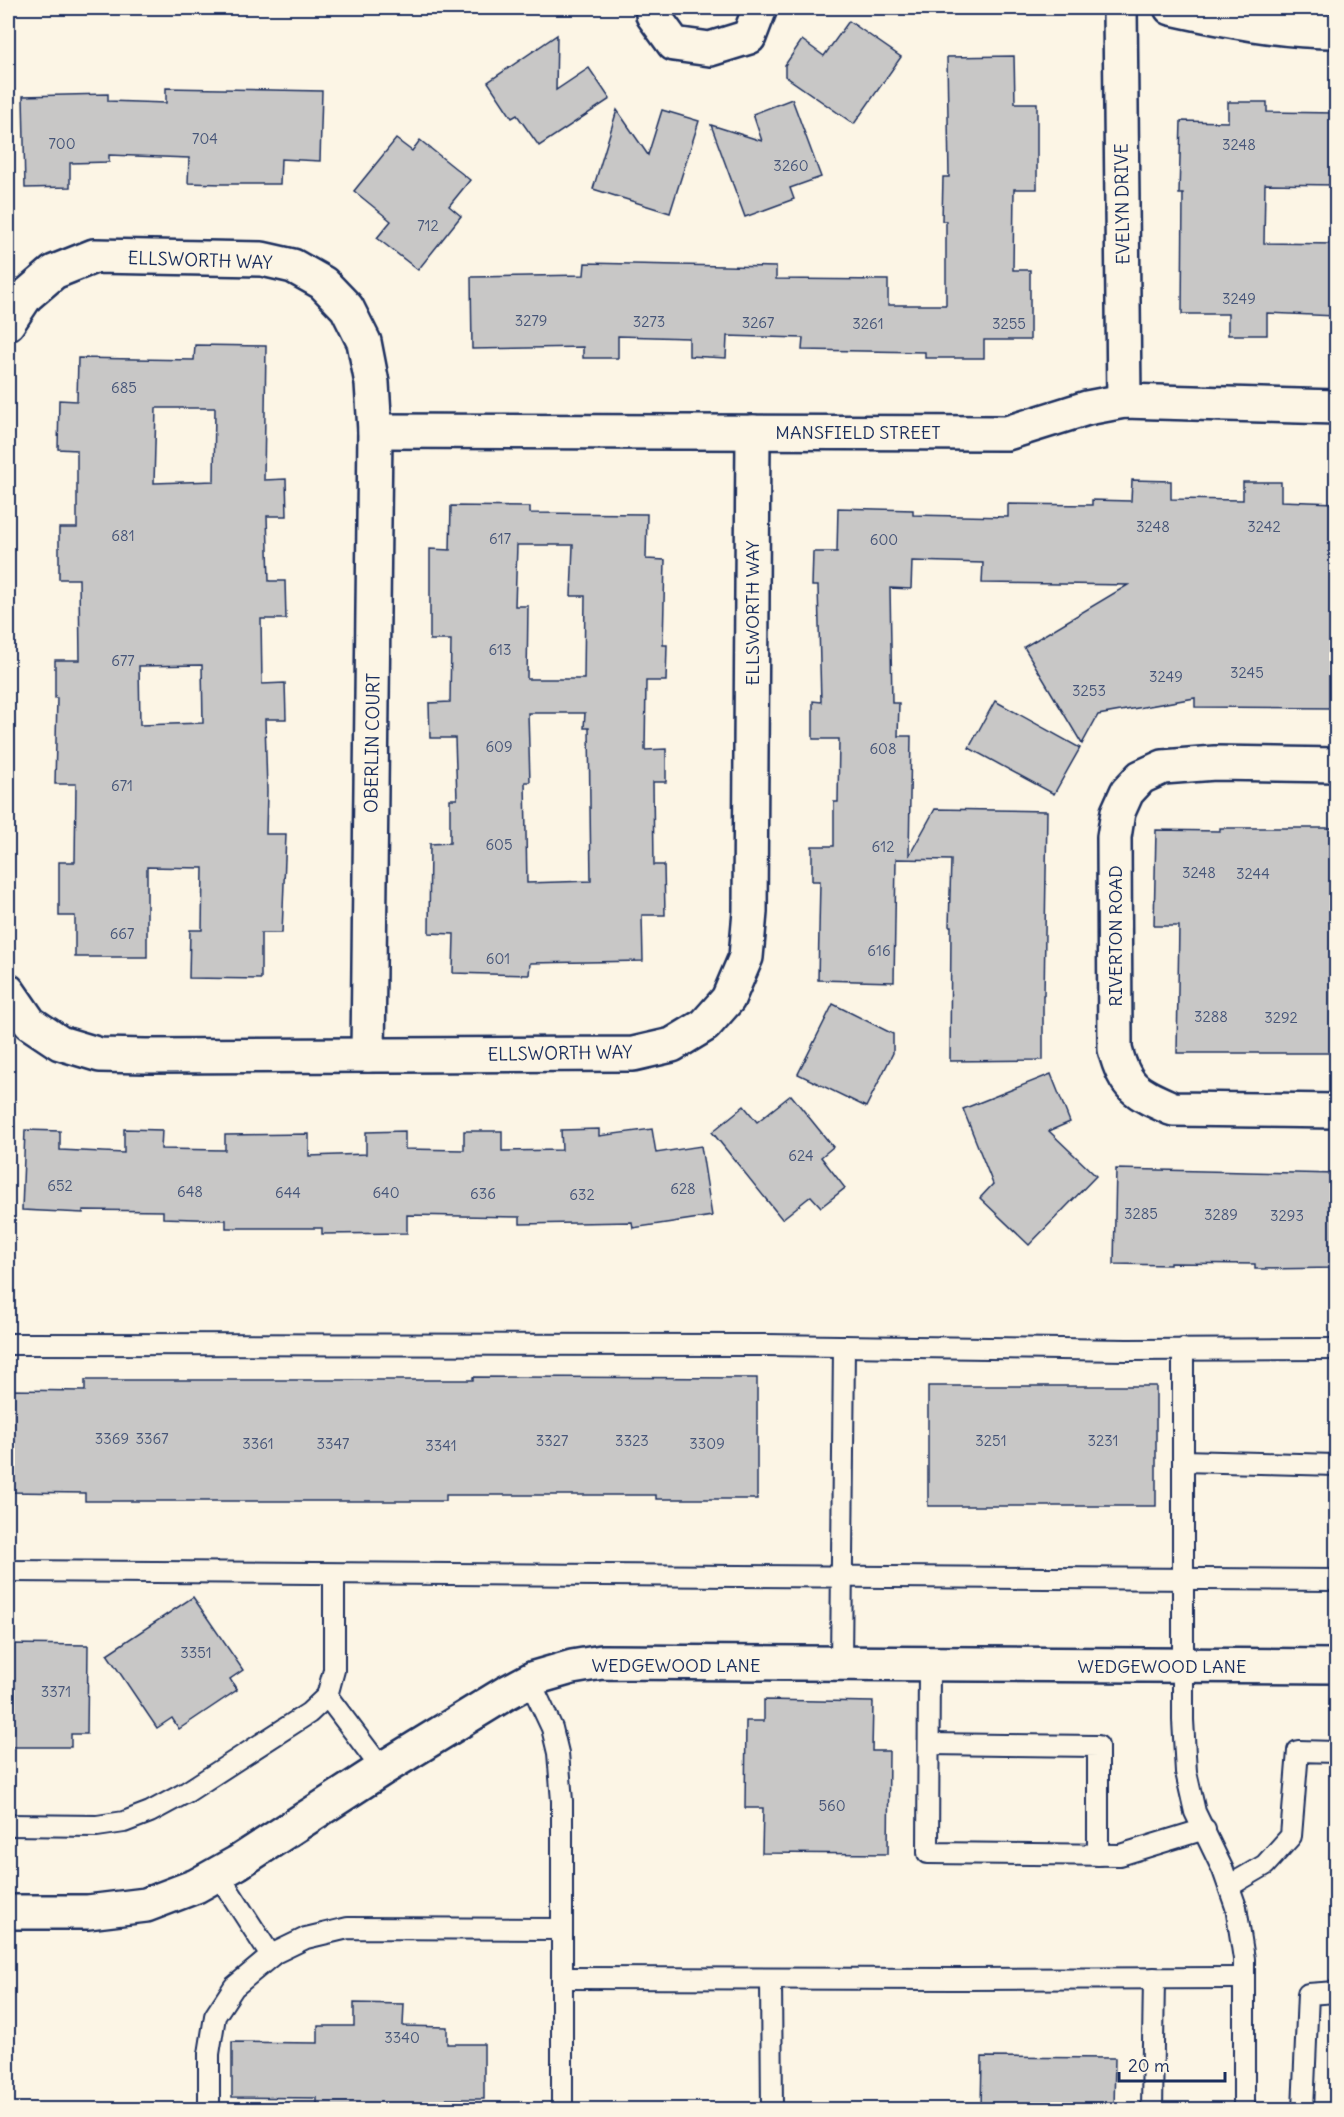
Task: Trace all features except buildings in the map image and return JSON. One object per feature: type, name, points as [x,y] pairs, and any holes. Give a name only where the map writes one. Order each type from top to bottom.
[{"type":"street","points":[[653,8],[653,15],[674,44],[710,49],[749,37],[760,8]]},
{"type":"street","name":"EVELYN DRIVE","points":[[1120,8],[1124,401]]},
{"type":"street","points":[[1171,8],[1239,23],[1336,32]]},
{"type":"street","name":"ELLSWORTH WAY","points":[[8,323],[26,296],[54,272],[94,256],[262,259],[293,266],[323,284],[347,308],[364,342],[372,383],[375,431]]},
{"type":"street","name":"MANSFIELD STREET","points":[[375,431],[1007,433],[1087,408],[1124,401],[1336,407]]},
{"type":"street","name":"OBERLIN COURT","points":[[368,1055],[375,431]]},
{"type":"street","name":"ELLSWORTH WAY","points":[[8,991],[30,1023],[60,1043],[100,1054],[146,1056],[633,1054],[672,1045],[705,1025],[728,999],[746,957],[750,912],[753,432]]},
{"type":"street","name":"RIVERTON ROAD","points":[[1336,765],[1215,762],[1163,767],[1141,777],[1127,792],[1118,812],[1114,837],[1115,1049],[1120,1071],[1134,1088],[1173,1109],[1336,1111]]},
{"type":"street","name":"WEDGEWOOD LANE","points":[[8,1912],[88,1912],[146,1905],[196,1886],[506,1693],[530,1681],[572,1667],[602,1662],[1336,1666]]},
{"type":"lane","points":[[8,1344],[1336,1349]]},
{"type":"lane","points":[[841,1665],[844,1346]]},
{"type":"lane","points":[[1183,1349],[1183,1720],[1186,1772],[1195,1812],[1229,1886],[1236,1907],[1244,1959],[1244,2109]]},
{"type":"lane","points":[[1183,1461],[1336,1465]]},
{"type":"lane","points":[[8,1571],[1336,1580]]},
{"type":"lane","points":[[8,1825],[98,1826],[124,1822],[150,1812],[187,1792],[309,1713],[327,1696],[333,1670],[333,1574]]},
{"type":"lane","points":[[929,1665],[928,1853],[1120,1855],[1204,1829]]},
{"type":"lane","points":[[530,1681],[552,1728],[558,1753],[562,1801],[562,2109]]},
{"type":"lane","points":[[327,1696],[382,1769]]},
{"type":"lane","points":[[929,1744],[1098,1746],[1098,1855]]},
{"type":"lane","points":[[1229,1886],[1265,1865],[1291,1836],[1298,1751],[1336,1752]]},
{"type":"lane","points":[[218,1874],[271,1956]]},
{"type":"lane","points":[[209,2109],[209,2054],[215,2016],[234,1987],[271,1956],[306,1938],[348,1928],[562,1929]]},
{"type":"lane","points":[[562,1978],[1244,1978]]},
{"type":"lane","points":[[1152,2109],[1154,1978]]},
{"type":"lane","points":[[771,1979],[772,2109]]},
{"type":"lane","points":[[1303,2109],[1308,1994],[1336,1992]]}]
